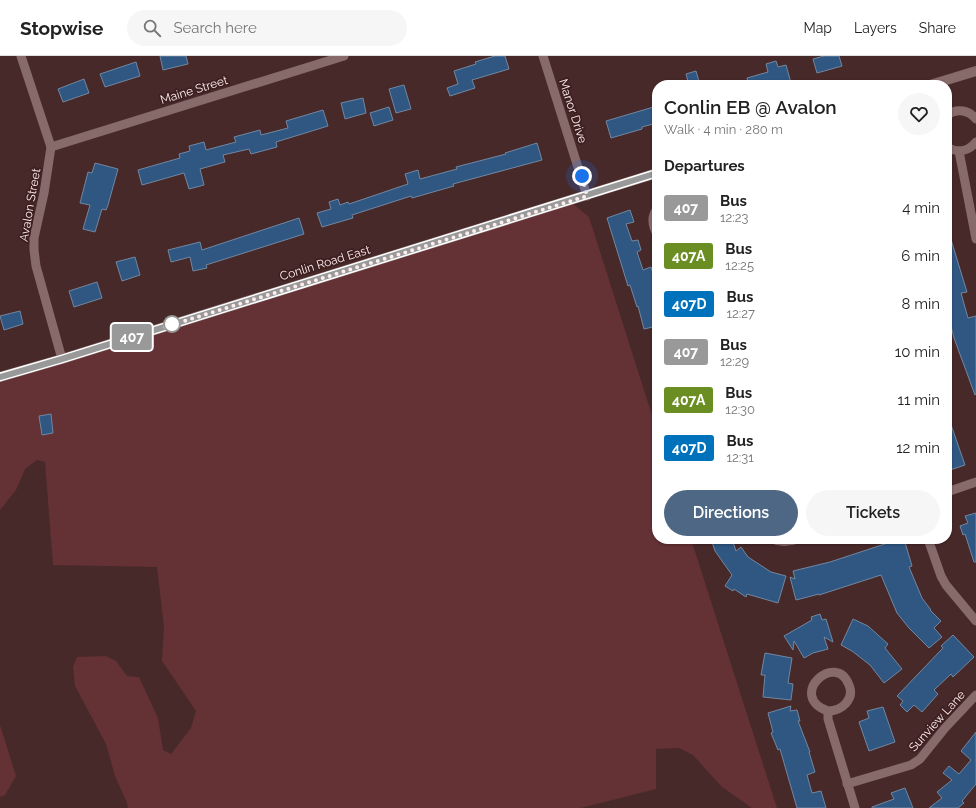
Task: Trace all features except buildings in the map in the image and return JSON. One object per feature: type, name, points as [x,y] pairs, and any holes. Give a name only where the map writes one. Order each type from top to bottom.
[{"type":"street","name":"Avalon Street","points":[[21,56],[51,147],[46,186],[34,238],[34,250],[36,266],[62,359]]},
{"type":"street","name":"Maine Street","points":[[51,147],[344,56]]},
{"type":"street","name":"Manor Drive","points":[[543,56],[587,196]]},
{"type":"street","points":[[946,80],[976,71]]},
{"type":"street","points":[[952,112],[957,110],[966,111],[976,120]]},
{"type":"street","points":[[952,149],[965,151],[976,142]]},
{"type":"street","points":[[959,151],[976,238]]},
{"type":"street","name":"Conlin Road East","points":[[0,377],[652,175]]},
{"type":"street","points":[[952,490],[976,482]]},
{"type":"street","points":[[930,544],[938,570],[946,585],[976,621]]},
{"type":"street","points":[[833,672],[840,674],[849,683],[850,696],[848,702],[843,707],[838,710],[828,711],[816,703],[812,691],[816,680],[821,675],[833,672]]},
{"type":"street","name":"Sunview Lane","points":[[847,784],[911,765],[920,760],[945,728],[976,695]]},
{"type":"street","points":[[828,711],[828,719],[854,808]]},
{"type":"shaded area","points":[[571,202],[589,217],[652,415],[652,544],[693,544],[777,808],[752,808],[722,787],[693,755],[679,748],[656,749],[656,789],[581,808],[128,808],[115,776],[106,744],[75,686],[73,667],[77,657],[106,656],[116,661],[127,676],[139,677],[158,718],[163,750],[171,754],[191,728],[196,711],[162,661],[164,627],[157,567],[53,565],[45,462],[37,460],[25,469],[16,490],[0,510],[0,377]]},
{"type":"shaded area","points":[[0,725],[16,776],[5,795],[0,797]]},
{"type":"bus line","name":"407","points":[[0,377],[652,175]]},
{"type":"route","points":[[172,324],[165,327],[587,196],[582,176]]}]
